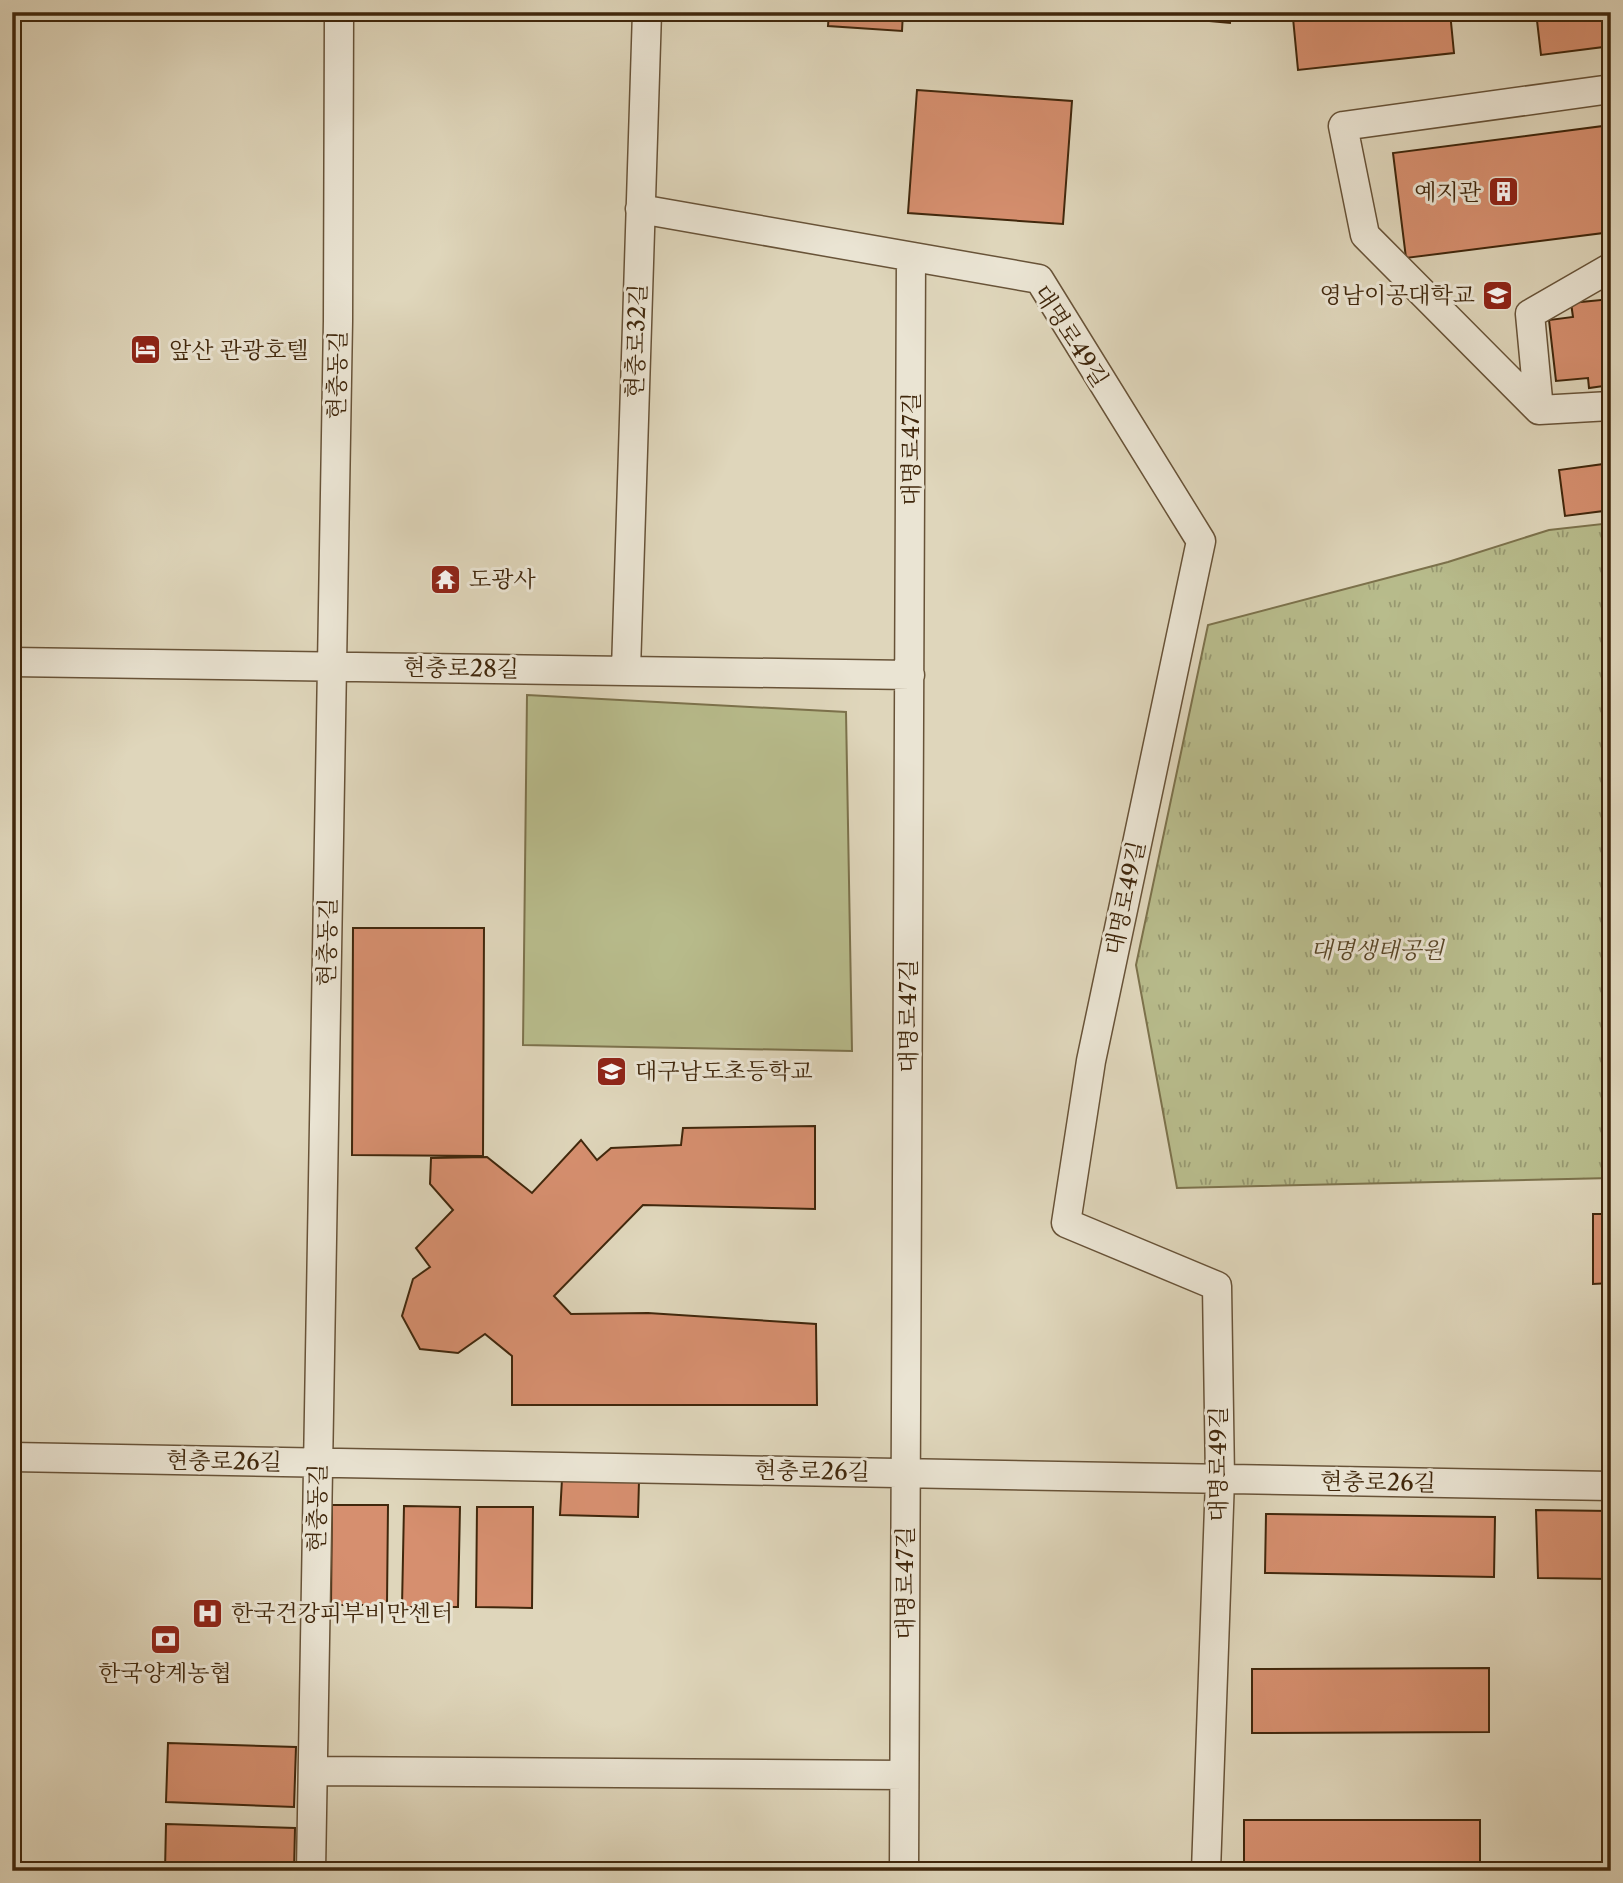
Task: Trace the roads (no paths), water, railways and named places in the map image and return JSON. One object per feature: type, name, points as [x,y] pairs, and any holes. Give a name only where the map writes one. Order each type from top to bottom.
[{"type":"street","name":"현충동길","points":[[311,1871],[338,321],[339,12]]},
{"type":"street","name":"현충로32길","points":[[626,670],[647,12]]},
{"type":"street","points":[[1610,406],[1539,410],[1365,235],[1343,125],[1611,89]]},
{"type":"street","name":"대명로49길","points":[[640,209],[1039,279],[1201,541],[1091,1061],[1066,1223],[1217,1286],[1220,1479],[1206,1871]]},
{"type":"street","name":"대명로47길","points":[[904,1871],[911,257]]},
{"type":"street","points":[[1539,410],[1530,314],[1610,268]]},
{"type":"street","name":"현충로28길","points":[[12,662],[910,675]]},
{"type":"street","name":"현충로26길","points":[[12,1457],[1611,1486]]},
{"type":"street","points":[[313,1771],[904,1775]]},
{"type":"place","name":"예지관","points":[[1504,192]]},
{"type":"place","name":"영남이공대학교","points":[[1498,295]]},
{"type":"place","name":"앞산 관광호텔","points":[[146,350]]},
{"type":"place","name":"도광사","points":[[446,579]]},
{"type":"place","name":"대구남도초등학교","points":[[612,1071]]},
{"type":"place","name":"한국건강피부비만센터","points":[[208,1613]]},
{"type":"place","name":"한국양계농협","points":[[165,1639]]},
{"type":"park label","name":"대명생태공원","points":[[1377,950]]}]
